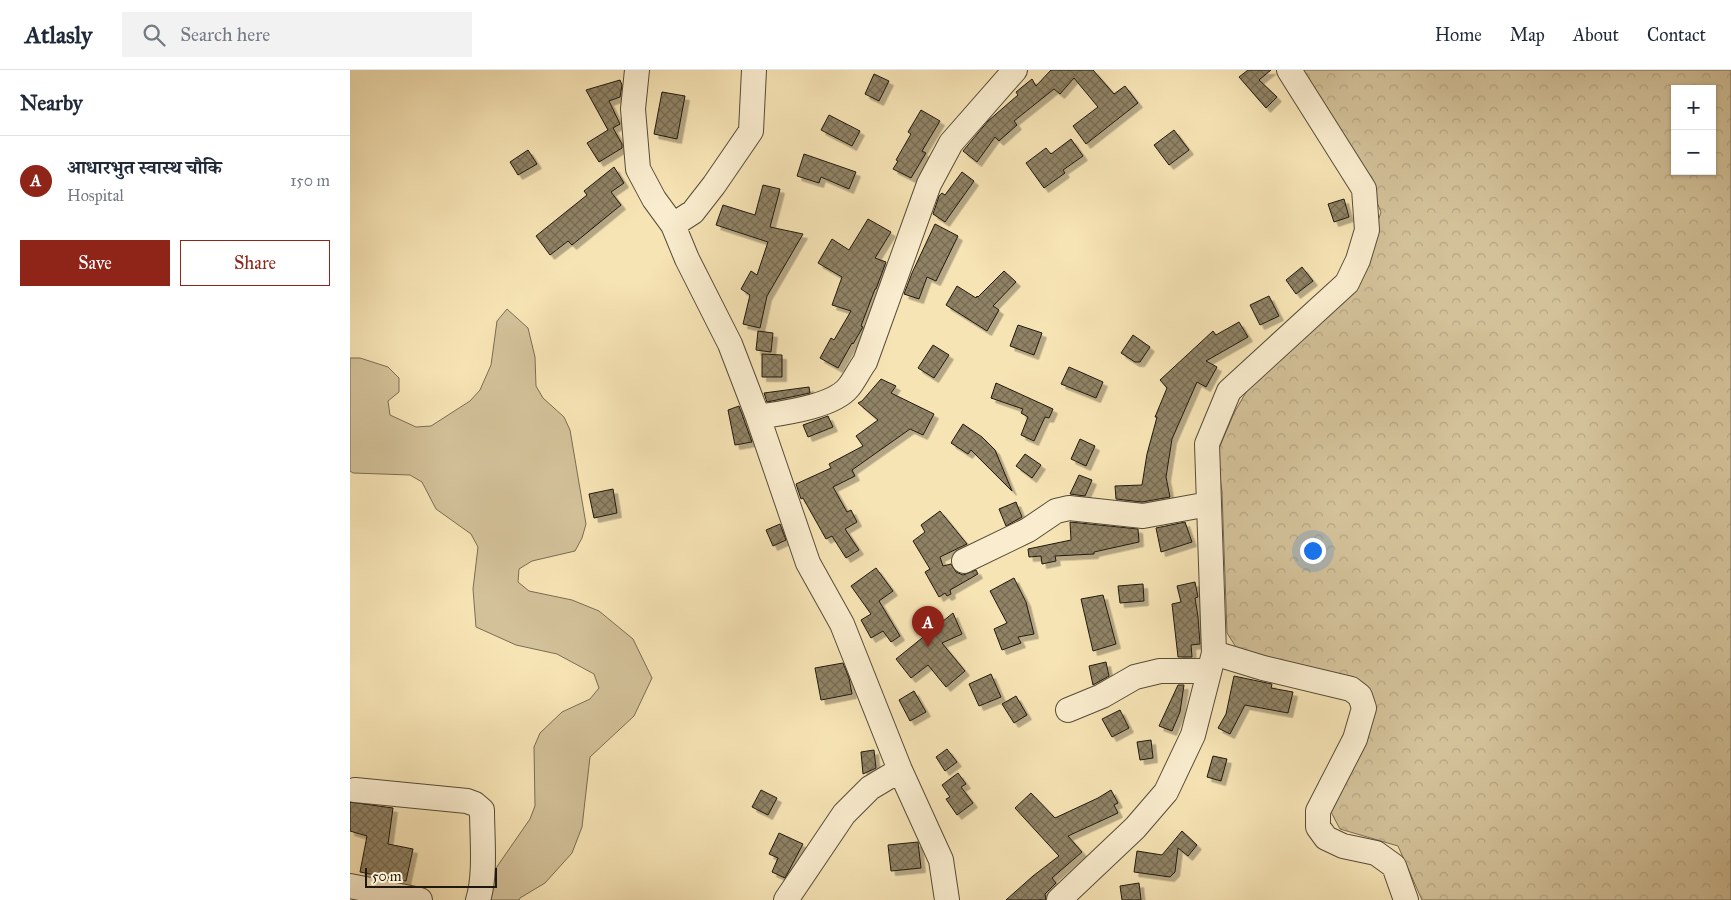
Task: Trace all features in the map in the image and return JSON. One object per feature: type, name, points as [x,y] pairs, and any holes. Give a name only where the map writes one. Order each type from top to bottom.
[{"type":"street","points":[[638,70],[633,109],[638,168],[654,199],[673,225],[687,260],[730,344],[758,417],[808,563],[842,624],[900,770],[941,860],[948,900]]},
{"type":"street","points":[[673,225],[693,212],[752,130],[754,70]]},
{"type":"street","points":[[758,417],[799,410],[838,397],[848,388],[868,353],[922,202],[938,165],[951,143],[1015,70]]},
{"type":"street","points":[[1059,900],[1135,828],[1166,792],[1193,735],[1211,662],[1212,579],[1207,444],[1229,391],[1347,283],[1358,260],[1367,230],[1364,189],[1288,70]]},
{"type":"street","points":[[964,561],[1028,530],[1056,511],[1069,508],[1143,516],[1209,504]]},
{"type":"street","points":[[1068,710],[1102,696],[1135,677],[1211,662],[1263,668],[1351,688],[1360,696],[1364,708],[1355,739],[1318,811],[1318,827],[1326,838],[1343,846],[1376,853],[1394,866],[1406,900]]},
{"type":"street","points":[[786,900],[844,814],[870,788],[900,770]]},
{"type":"street","points":[[355,790],[467,801],[475,804],[482,810],[483,843],[478,900]]},
{"type":"street","points":[[350,886],[420,900]]},
{"type":"green space","points":[[1302,70],[1731,70],[1731,900],[1422,900],[1398,846],[1340,829],[1331,812],[1338,790],[1374,714],[1269,660],[1236,647],[1227,633],[1222,492],[1217,453],[1234,413],[1252,382],[1358,282],[1381,212],[1359,160]]},
{"type":"green space","points":[[507,309],[528,328],[535,357],[536,386],[543,398],[564,417],[570,430],[586,524],[582,538],[575,551],[532,561],[519,569],[518,582],[529,591],[572,600],[599,611],[633,639],[652,678],[634,716],[590,757],[582,827],[572,853],[545,883],[519,900],[484,900],[487,887],[496,868],[530,819],[535,806],[534,747],[540,733],[562,712],[590,699],[599,688],[594,674],[557,654],[516,645],[476,627],[473,589],[478,547],[471,534],[436,509],[422,482],[410,475],[353,473],[350,471],[350,358],[360,358],[388,367],[399,378],[399,392],[388,401],[390,415],[416,427],[431,426],[470,401],[480,390],[491,365],[497,321]]},
{"type":"building","points":[[1051,70],[1093,70],[1114,94],[1125,86],[1138,103],[1086,144],[1073,126],[1098,107],[1074,78],[1060,94],[1054,89],[1014,121],[1017,125],[999,141],[995,137],[977,162],[963,151],[988,121],[1018,95],[1016,92],[1032,79],[1036,86]]},
{"type":"building","points":[[1248,70],[1271,70],[1259,80],[1277,97],[1266,108],[1239,77]]},
{"type":"building","points":[[874,74],[889,81],[879,101],[865,94]]},
{"type":"building","points":[[620,80],[622,85],[620,97],[609,101],[620,124],[613,128],[622,144],[622,148],[599,162],[587,143],[608,130],[586,90]]},
{"type":"building","points":[[662,92],[685,96],[677,139],[654,134]]},
{"type":"building","points":[[921,110],[940,121],[922,151],[926,153],[911,178],[893,169],[911,134],[908,132]]},
{"type":"building","points":[[829,115],[860,131],[852,146],[821,130]]},
{"type":"building","points":[[1174,130],[1189,150],[1169,165],[1154,145]]},
{"type":"building","points":[[1071,139],[1083,156],[1063,170],[1065,173],[1044,188],[1026,163],[1046,148],[1051,154]]},
{"type":"building","points":[[528,150],[537,164],[518,175],[510,162]]},
{"type":"building","points":[[804,154],[856,172],[849,189],[821,177],[819,183],[797,176]]},
{"type":"building","points":[[614,167],[624,183],[611,192],[621,205],[572,245],[568,241],[550,255],[536,236],[587,195],[584,191]]},
{"type":"building","points":[[962,172],[974,181],[945,222],[933,214],[939,196],[942,193],[945,195]]},
{"type":"building","points":[[763,185],[780,189],[770,227],[803,234],[767,296],[760,328],[743,324],[750,295],[741,289],[751,271],[757,275],[768,242],[716,225],[723,205],[755,215]]},
{"type":"building","points":[[1344,199],[1349,217],[1334,222],[1328,204]]},
{"type":"building","points":[[868,219],[891,232],[875,258],[886,262],[861,326],[863,327],[838,368],[820,358],[831,338],[834,340],[851,311],[832,305],[842,277],[818,263],[832,239],[849,250]]},
{"type":"building","points":[[935,224],[958,236],[936,281],[927,277],[919,299],[904,294]]},
{"type":"building","points":[[1302,267],[1313,281],[1296,294],[1286,280]]},
{"type":"building","points":[[1004,271],[1016,282],[993,306],[999,310],[987,331],[946,305],[957,286],[976,298]]},
{"type":"building","points":[[1269,296],[1279,316],[1260,325],[1250,305]]},
{"type":"building","points":[[1239,322],[1248,337],[1206,361],[1217,367],[1206,387],[1197,382],[1172,439],[1166,477],[1170,497],[1142,502],[1116,499],[1115,486],[1142,485],[1147,454],[1157,417],[1155,417],[1167,388],[1160,380],[1213,331],[1216,335]]},
{"type":"building","points":[[1018,325],[1042,333],[1034,355],[1010,346]]},
{"type":"building","points":[[758,331],[773,333],[771,352],[756,350]]},
{"type":"building","points":[[1133,335],[1150,347],[1140,362],[1135,362],[1121,353]]},
{"type":"building","points":[[933,345],[949,355],[934,378],[918,368]]},
{"type":"building","points":[[762,354],[782,355],[782,377],[762,377]]},
{"type":"building","points":[[1069,367],[1103,382],[1096,398],[1061,384]]},
{"type":"building","points":[[881,379],[896,386],[891,393],[934,414],[923,435],[910,429],[852,470],[855,476],[833,487],[847,512],[851,510],[857,522],[845,529],[859,550],[846,558],[832,536],[826,539],[803,498],[801,499],[796,484],[831,468],[829,464],[863,446],[856,436],[878,420],[858,403],[862,401]]},
{"type":"building","points":[[996,383],[1053,409],[1049,418],[1045,417],[1034,441],[1021,435],[1028,417],[1021,413],[1023,409],[991,398]]},
{"type":"building","points":[[809,387],[810,393],[767,402],[764,393]]},
{"type":"building","points":[[739,406],[752,442],[735,445],[728,410]]},
{"type":"building","points":[[828,416],[833,427],[808,437],[803,425]]},
{"type":"building","points":[[963,424],[982,437],[995,450],[1012,491],[971,450],[968,454],[951,443]]},
{"type":"building","points":[[1080,439],[1095,446],[1086,466],[1071,459]]},
{"type":"building","points":[[1025,454],[1041,465],[1032,478],[1016,466]]},
{"type":"building","points":[[1079,475],[1092,480],[1085,496],[1070,494]]},
{"type":"building","points":[[613,489],[617,513],[594,518],[589,494]]},
{"type":"building","points":[[1016,502],[1022,517],[1006,526],[999,509]]},
{"type":"building","points":[[940,511],[967,544],[940,557],[943,566],[951,564],[956,572],[963,575],[976,570],[978,574],[950,590],[951,594],[947,596],[945,593],[939,597],[925,572],[930,569],[913,541],[925,532],[921,525]]},
{"type":"building","points":[[1070,522],[1138,529],[1139,542],[1094,552],[1094,554],[1055,556],[1056,561],[1042,564],[1041,556],[1029,557],[1028,549],[1071,540]]},
{"type":"building","points":[[1185,522],[1192,542],[1161,552],[1156,528]]},
{"type":"building","points":[[780,524],[786,540],[773,546],[766,530]]},
{"type":"building","points":[[876,568],[893,591],[879,601],[900,636],[891,642],[883,631],[871,638],[861,620],[871,614],[851,586]]},
{"type":"building","points":[[1014,578],[1026,602],[1034,634],[1018,637],[1021,643],[1002,650],[994,629],[1007,623],[990,591]]},
{"type":"building","points":[[1195,582],[1198,597],[1195,598],[1200,644],[1191,645],[1192,657],[1178,657],[1172,604],[1181,602],[1177,586]]},
{"type":"building","points":[[1143,584],[1144,601],[1120,603],[1118,586]]},
{"type":"building","points":[[1103,595],[1116,644],[1093,651],[1081,599]]},
{"type":"building","points":[[953,613],[962,634],[942,643],[965,671],[946,687],[928,665],[911,678],[896,659]]},
{"type":"building","points":[[1106,662],[1109,676],[1093,685],[1089,666]]},
{"type":"building","points":[[843,663],[849,678],[852,694],[821,700],[815,668]]},
{"type":"building","points":[[991,674],[1001,697],[979,706],[969,684]]},
{"type":"building","points":[[1234,676],[1272,684],[1271,688],[1293,692],[1288,713],[1245,705],[1230,734],[1218,728],[1226,714]]},
{"type":"building","points":[[1178,685],[1184,685],[1180,712],[1172,731],[1159,726]]},
{"type":"building","points":[[914,691],[926,712],[910,721],[899,700]]},
{"type":"building","points":[[1016,696],[1027,715],[1014,723],[1002,704]]},
{"type":"building","points":[[1120,710],[1129,728],[1112,737],[1102,719]]},
{"type":"building","points":[[1151,740],[1153,758],[1140,760],[1137,742]]},
{"type":"building","points":[[947,749],[957,762],[945,771],[936,757]]},
{"type":"building","points":[[874,750],[876,768],[863,774],[861,752]]},
{"type":"building","points":[[1213,756],[1227,759],[1221,781],[1207,777]]},
{"type":"building","points":[[958,773],[966,784],[961,787],[973,803],[957,815],[946,799],[950,797],[942,785]]},
{"type":"building","points":[[761,790],[777,798],[768,815],[752,807]]},
{"type":"building","points":[[1111,790],[1118,803],[1114,805],[1118,813],[1068,836],[1082,852],[1052,878],[1056,883],[1045,894],[1046,900],[1006,900],[1059,856],[1015,808],[1031,793],[1055,818]]},
{"type":"building","points":[[350,802],[393,808],[388,844],[413,849],[406,881],[360,872],[367,836],[350,831]]},
{"type":"building","points":[[1182,831],[1197,845],[1188,856],[1178,848],[1175,872],[1170,877],[1134,872],[1137,851],[1162,855]]},
{"type":"building","points":[[779,833],[803,844],[785,878],[772,872],[778,858],[769,854]]},
{"type":"building","points":[[918,842],[921,868],[891,871],[888,845]]},
{"type":"building","points":[[1139,883],[1141,900],[1122,900],[1120,886]]},
{"type":"place","name":"आधारभुत स्वास्थ चौकि","points":[[928,647]]}]
